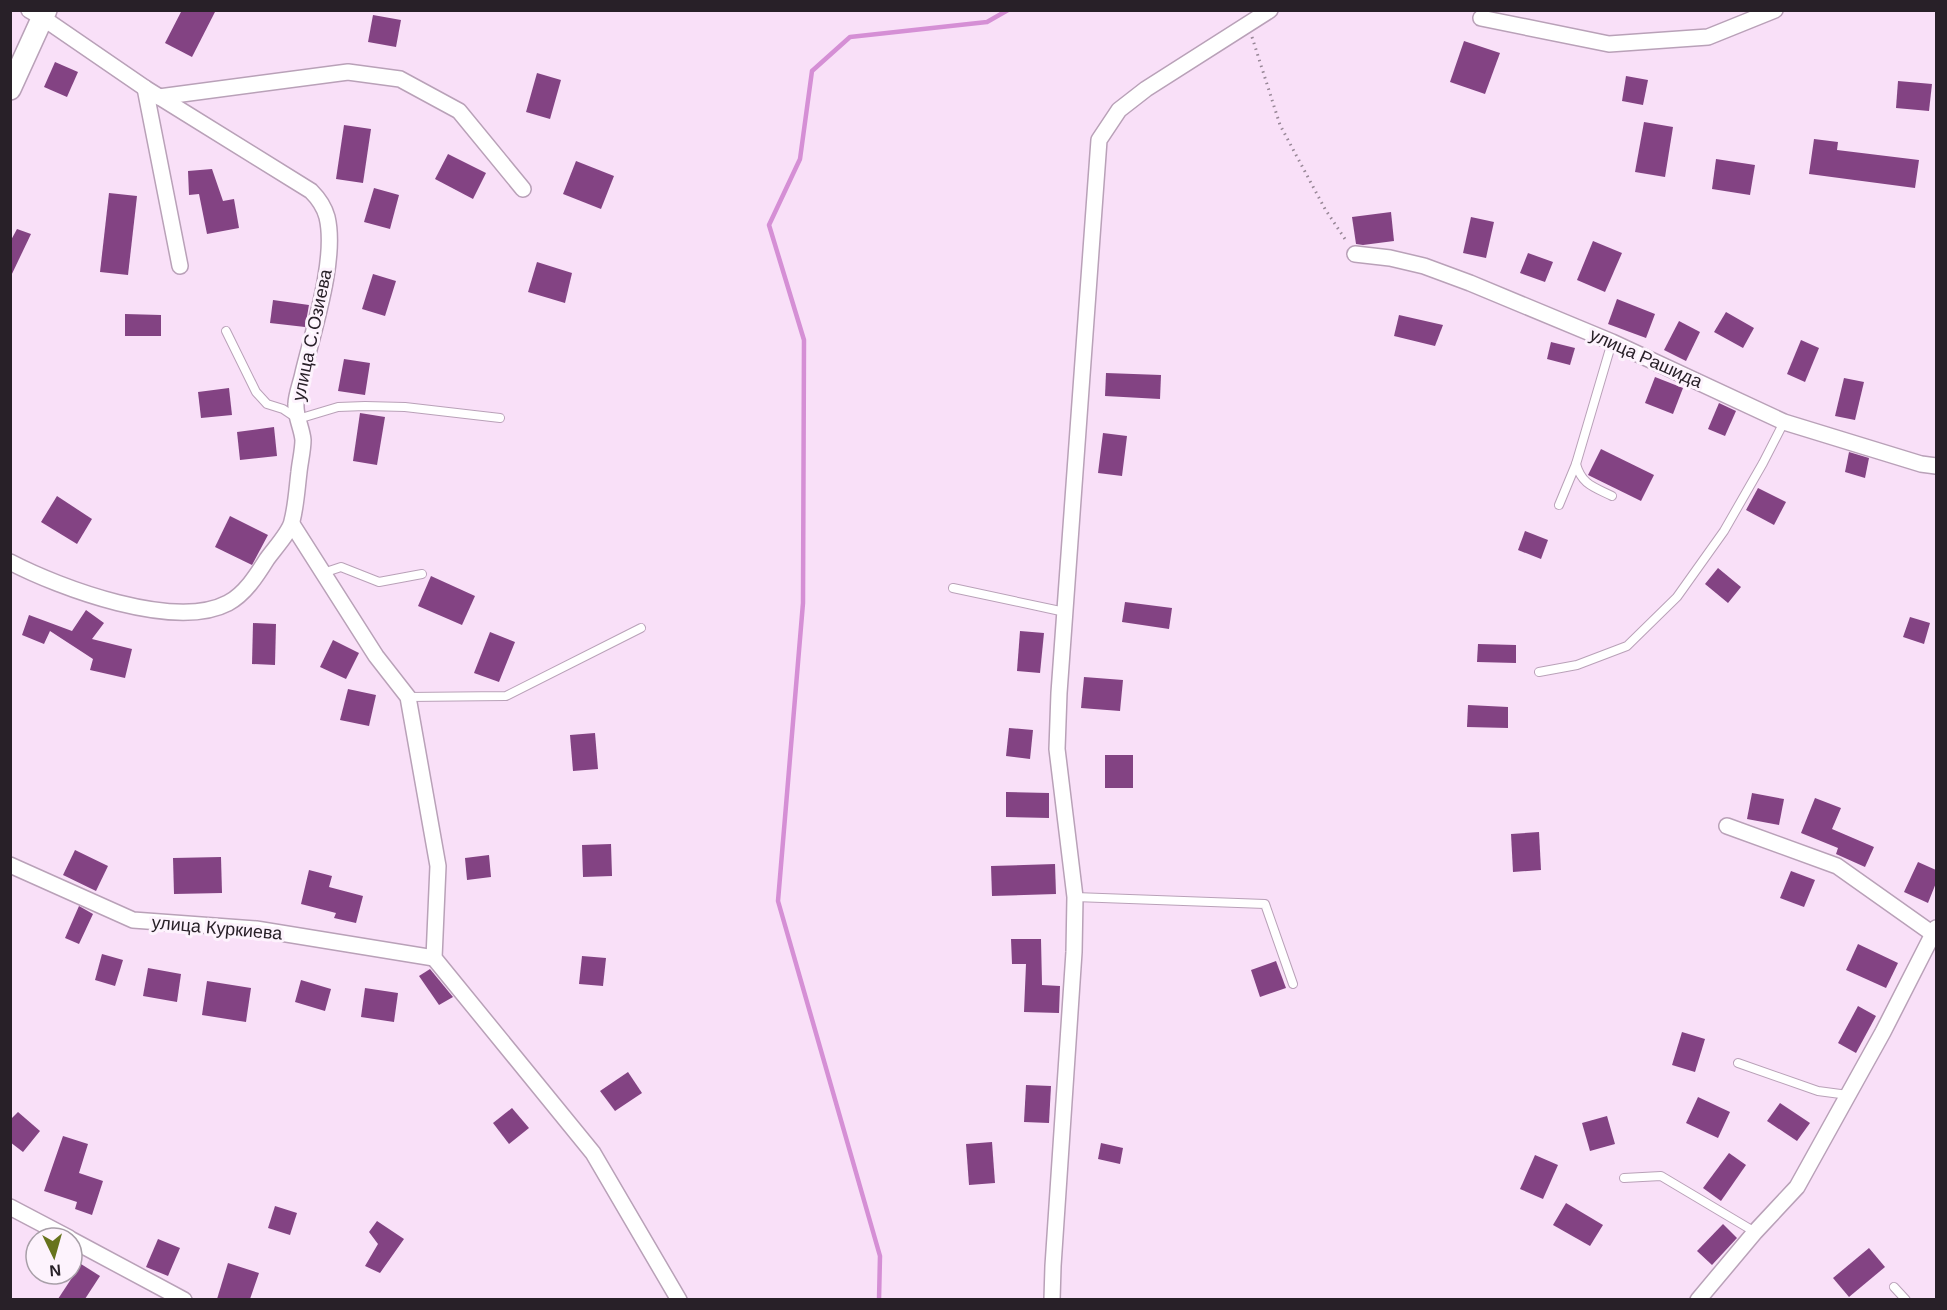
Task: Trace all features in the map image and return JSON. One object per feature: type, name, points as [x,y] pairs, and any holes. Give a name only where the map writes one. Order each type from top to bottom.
[{"type":"street","points":[[1052,1299],[1074,952],[1075,897],[1058,749],[1059,693],[1099,140],[1119,110],[1146,89],[1270,10]]},
{"type":"street","points":[[1482,18],[1609,44],[1708,37],[1775,10]]},
{"type":"street","points":[[10,89],[39,13]]},
{"type":"street","name":"улица С.Озиева","points":[[10,562],[51,581],[121,603],[169,612],[203,610],[227,603],[240,594],[255,577],[292,524],[303,440],[296,405],[325,282],[328,253],[329,226],[323,205],[311,190],[145,88],[39,13]]},
{"type":"street","points":[[159,97],[348,72],[400,79],[459,111],[523,189]]},
{"type":"street","points":[[145,88],[180,266]]},
{"type":"street","name":"улица Рашида","points":[[1354,254],[1390,258],[1424,266],[1612,342],[1784,422],[1921,464],[1936,466]]},
{"type":"street","points":[[292,524],[376,656],[408,697],[438,866],[434,958],[593,1153],[679,1299]]},
{"type":"street","points":[[1698,1299],[1797,1187],[1935,931],[1837,866],[1727,826]]},
{"type":"street","name":"улица Куркиева","points":[[10,865],[133,920],[256,930],[434,958]]},
{"type":"street","points":[[10,1207],[46,1226]]},
{"type":"street","points":[[84,1246],[184,1299]]},
{"type":"lane","points":[[226,331],[256,392],[267,404],[283,409],[298,419],[338,407],[365,406],[405,407],[500,418]]},
{"type":"lane","points":[[1559,505],[1576,464],[1612,342]]},
{"type":"lane","points":[[1539,672],[1577,665],[1627,646],[1677,597],[1724,531],[1784,422]]},
{"type":"lane","points":[[1576,464],[1584,482],[1612,496]]},
{"type":"lane","points":[[323,573],[341,567],[379,582],[422,574]]},
{"type":"lane","points":[[953,588],[1065,612]]},
{"type":"lane","points":[[408,697],[506,696],[641,628]]},
{"type":"lane","points":[[1075,897],[1265,904],[1293,984]]},
{"type":"lane","points":[[1738,1063],[1818,1091],[1848,1095]]},
{"type":"lane","points":[[1624,1178],[1661,1176],[1755,1232]]},
{"type":"lane","points":[[1894,1287],[1906,1299]]},
{"type":"path","points":[[1248,26],[1280,125],[1325,209],[1354,254]]},
{"type":"building","points":[[182,10],[216,10],[192,57],[165,43]]},
{"type":"building","points":[[373,15],[401,20],[396,47],[368,42]]},
{"type":"building","points":[[1464,41],[1500,53],[1485,94],[1450,82]]},
{"type":"building","points":[[55,62],[78,72],[67,97],[44,87]]},
{"type":"building","points":[[537,73],[561,80],[550,119],[526,112]]},
{"type":"building","points":[[1626,76],[1648,80],[1643,105],[1622,101]]},
{"type":"building","points":[[1898,81],[1932,84],[1929,111],[1896,108]]},
{"type":"building","points":[[1644,122],[1673,127],[1665,177],[1635,172]]},
{"type":"building","points":[[344,125],[371,129],[363,183],[336,179]]},
{"type":"building","points":[[1814,139],[1838,142],[1837,150],[1919,160],[1915,188],[1809,174]]},
{"type":"building","points":[[448,154],[486,173],[473,199],[435,179]]},
{"type":"building","points":[[1716,159],[1755,165],[1750,195],[1712,189]]},
{"type":"building","points":[[576,161],[614,176],[601,209],[563,194]]},
{"type":"building","points":[[212,169],[223,201],[234,199],[239,228],[207,234],[199,194],[189,195],[188,171]]},
{"type":"building","points":[[374,188],[399,195],[390,229],[364,222]]},
{"type":"building","points":[[109,193],[137,196],[128,275],[100,272]]},
{"type":"building","points":[[1391,212],[1394,241],[1356,244],[1352,217]]},
{"type":"building","points":[[1471,217],[1494,222],[1486,258],[1463,253]]},
{"type":"building","points":[[17,229],[31,234],[10,278],[10,242]]},
{"type":"building","points":[[1593,241],[1622,253],[1605,292],[1577,280]]},
{"type":"building","points":[[1528,253],[1553,262],[1545,282],[1520,273]]},
{"type":"building","points":[[537,262],[572,273],[565,303],[528,292]]},
{"type":"building","points":[[373,274],[396,281],[385,316],[362,309]]},
{"type":"building","points":[[1617,299],[1655,314],[1646,338],[1608,324]]},
{"type":"building","points":[[273,300],[309,305],[305,327],[270,323]]},
{"type":"building","points":[[1726,312],[1754,328],[1743,348],[1714,332]]},
{"type":"building","points":[[125,314],[161,315],[161,336],[125,336]]},
{"type":"building","points":[[1399,315],[1443,325],[1435,346],[1394,336]]},
{"type":"building","points":[[1679,321],[1700,332],[1686,361],[1664,350]]},
{"type":"building","points":[[1801,340],[1819,348],[1805,382],[1787,374]]},
{"type":"building","points":[[1551,342],[1575,348],[1570,365],[1547,359]]},
{"type":"building","points":[[344,359],[370,363],[365,395],[338,391]]},
{"type":"building","points":[[1106,373],[1161,375],[1160,399],[1105,396]]},
{"type":"building","points":[[1655,377],[1683,388],[1673,414],[1645,403]]},
{"type":"building","points":[[1844,378],[1864,382],[1855,420],[1835,416]]},
{"type":"building","points":[[229,388],[232,415],[201,418],[198,392]]},
{"type":"building","points":[[1719,403],[1736,411],[1725,436],[1708,429]]},
{"type":"building","points":[[360,413],[385,417],[377,465],[353,461]]},
{"type":"building","points":[[274,427],[277,456],[240,460],[237,432]]},
{"type":"building","points":[[1103,433],[1127,436],[1122,476],[1098,473]]},
{"type":"building","points":[[1601,449],[1654,475],[1641,501],[1588,475]]},
{"type":"building","points":[[1849,452],[1869,458],[1865,478],[1845,472]]},
{"type":"building","points":[[1758,488],[1786,502],[1774,525],[1746,510]]},
{"type":"building","points":[[57,496],[92,519],[77,544],[41,522]]},
{"type":"building","points":[[230,516],[268,535],[252,565],[215,547]]},
{"type":"building","points":[[1525,531],[1548,540],[1541,559],[1518,550]]},
{"type":"building","points":[[1718,568],[1741,587],[1728,603],[1705,584]]},
{"type":"building","points":[[431,576],[475,596],[462,625],[418,606]]},
{"type":"building","points":[[1125,602],[1172,608],[1169,629],[1122,622]]},
{"type":"building","points":[[86,610],[104,623],[92,639],[132,649],[125,678],[90,670],[93,659],[50,631],[44,644],[22,635],[29,615],[72,631]]},
{"type":"building","points":[[1910,617],[1930,623],[1924,644],[1903,637]]},
{"type":"building","points":[[253,623],[276,624],[275,665],[252,664]]},
{"type":"building","points":[[1020,631],[1044,633],[1040,673],[1017,671]]},
{"type":"building","points":[[490,632],[515,642],[499,682],[474,673]]},
{"type":"building","points":[[333,640],[359,653],[346,679],[320,667]]},
{"type":"building","points":[[1478,644],[1516,645],[1516,663],[1477,662]]},
{"type":"building","points":[[1084,677],[1123,680],[1120,711],[1081,708]]},
{"type":"building","points":[[348,689],[376,695],[369,726],[340,720]]},
{"type":"building","points":[[1468,705],[1508,707],[1508,728],[1467,727]]},
{"type":"building","points":[[1009,728],[1033,730],[1030,759],[1006,756]]},
{"type":"building","points":[[595,733],[598,769],[573,771],[570,735]]},
{"type":"building","points":[[1105,755],[1133,755],[1133,788],[1105,788]]},
{"type":"building","points":[[1006,792],[1049,793],[1049,818],[1006,817]]},
{"type":"building","points":[[1752,793],[1784,799],[1779,825],[1747,819]]},
{"type":"building","points":[[1815,798],[1841,808],[1832,829],[1874,847],[1865,867],[1836,854],[1838,848],[1801,833]]},
{"type":"building","points":[[1539,832],[1541,870],[1513,872],[1511,834]]},
{"type":"building","points":[[611,844],[612,876],[583,877],[582,845]]},
{"type":"building","points":[[75,850],[108,866],[96,891],[63,875]]},
{"type":"building","points":[[489,855],[491,877],[467,880],[465,858]]},
{"type":"building","points":[[221,857],[222,893],[174,894],[173,858]]},
{"type":"building","points":[[1918,862],[1936,870],[1936,883],[1928,903],[1904,892]]},
{"type":"building","points":[[1055,864],[1056,894],[992,896],[991,866]]},
{"type":"building","points":[[309,870],[332,876],[329,887],[363,896],[356,923],[334,918],[336,913],[301,904]]},
{"type":"building","points":[[1791,871],[1815,880],[1804,907],[1780,898]]},
{"type":"building","points":[[79,906],[93,914],[79,944],[65,938]]},
{"type":"building","points":[[1011,939],[1041,939],[1042,985],[1060,986],[1059,1013],[1024,1012],[1026,964],[1012,964]]},
{"type":"building","points":[[1858,944],[1898,963],[1886,988],[1846,970]]},
{"type":"building","points":[[102,954],[123,960],[115,986],[95,980]]},
{"type":"building","points":[[582,956],[606,958],[603,986],[579,984]]},
{"type":"building","points":[[1276,961],[1286,988],[1260,997],[1251,970]]},
{"type":"building","points":[[148,968],[181,974],[177,1002],[143,996]]},
{"type":"building","points":[[430,969],[453,997],[439,1005],[419,976]]},
{"type":"building","points":[[301,980],[331,989],[325,1011],[295,1002]]},
{"type":"building","points":[[207,981],[251,988],[246,1022],[202,1015]]},
{"type":"building","points":[[365,988],[398,993],[394,1022],[361,1017]]},
{"type":"building","points":[[1858,1006],[1876,1016],[1856,1053],[1838,1043]]},
{"type":"building","points":[[1682,1032],[1705,1039],[1695,1072],[1672,1065]]},
{"type":"building","points":[[628,1072],[642,1093],[615,1111],[600,1091]]},
{"type":"building","points":[[1026,1085],[1051,1086],[1049,1123],[1024,1122]]},
{"type":"building","points":[[1698,1097],[1730,1112],[1718,1138],[1686,1123]]},
{"type":"building","points":[[1780,1103],[1810,1123],[1797,1141],[1767,1121]]},
{"type":"building","points":[[512,1108],[529,1128],[509,1144],[493,1123]]},
{"type":"building","points":[[18,1112],[40,1131],[23,1152],[10,1142],[10,1120]]},
{"type":"building","points":[[1607,1116],[1615,1144],[1590,1151],[1582,1123]]},
{"type":"building","points":[[63,1136],[88,1144],[79,1173],[103,1181],[92,1215],[75,1209],[77,1202],[44,1191]]},
{"type":"building","points":[[992,1142],[995,1183],[969,1185],[966,1144]]},
{"type":"building","points":[[1101,1143],[1123,1148],[1120,1164],[1098,1159]]},
{"type":"building","points":[[1729,1153],[1746,1165],[1721,1201],[1703,1188]]},
{"type":"building","points":[[1535,1155],[1558,1165],[1543,1199],[1520,1189]]},
{"type":"building","points":[[1566,1203],[1603,1225],[1590,1246],[1553,1225]]},
{"type":"building","points":[[275,1206],[297,1213],[290,1235],[268,1228]]},
{"type":"building","points":[[377,1221],[404,1239],[380,1273],[365,1266],[378,1244],[369,1232]]},
{"type":"building","points":[[1723,1224],[1737,1238],[1712,1265],[1697,1251]]},
{"type":"building","points":[[158,1239],[180,1248],[168,1276],[146,1267]]},
{"type":"building","points":[[1869,1248],[1885,1267],[1849,1297],[1833,1278]]},
{"type":"building","points":[[228,1263],[259,1273],[250,1299],[217,1299]]},
{"type":"building","points":[[84,1266],[100,1276],[85,1299],[58,1299],[67,1286],[84,1286]]},
{"type":"waterway","points":[[879,1300],[880,1256],[778,901],[803,603],[804,340],[769,225],[800,159],[812,71],[850,37],[987,22],[1008,10]]}]
